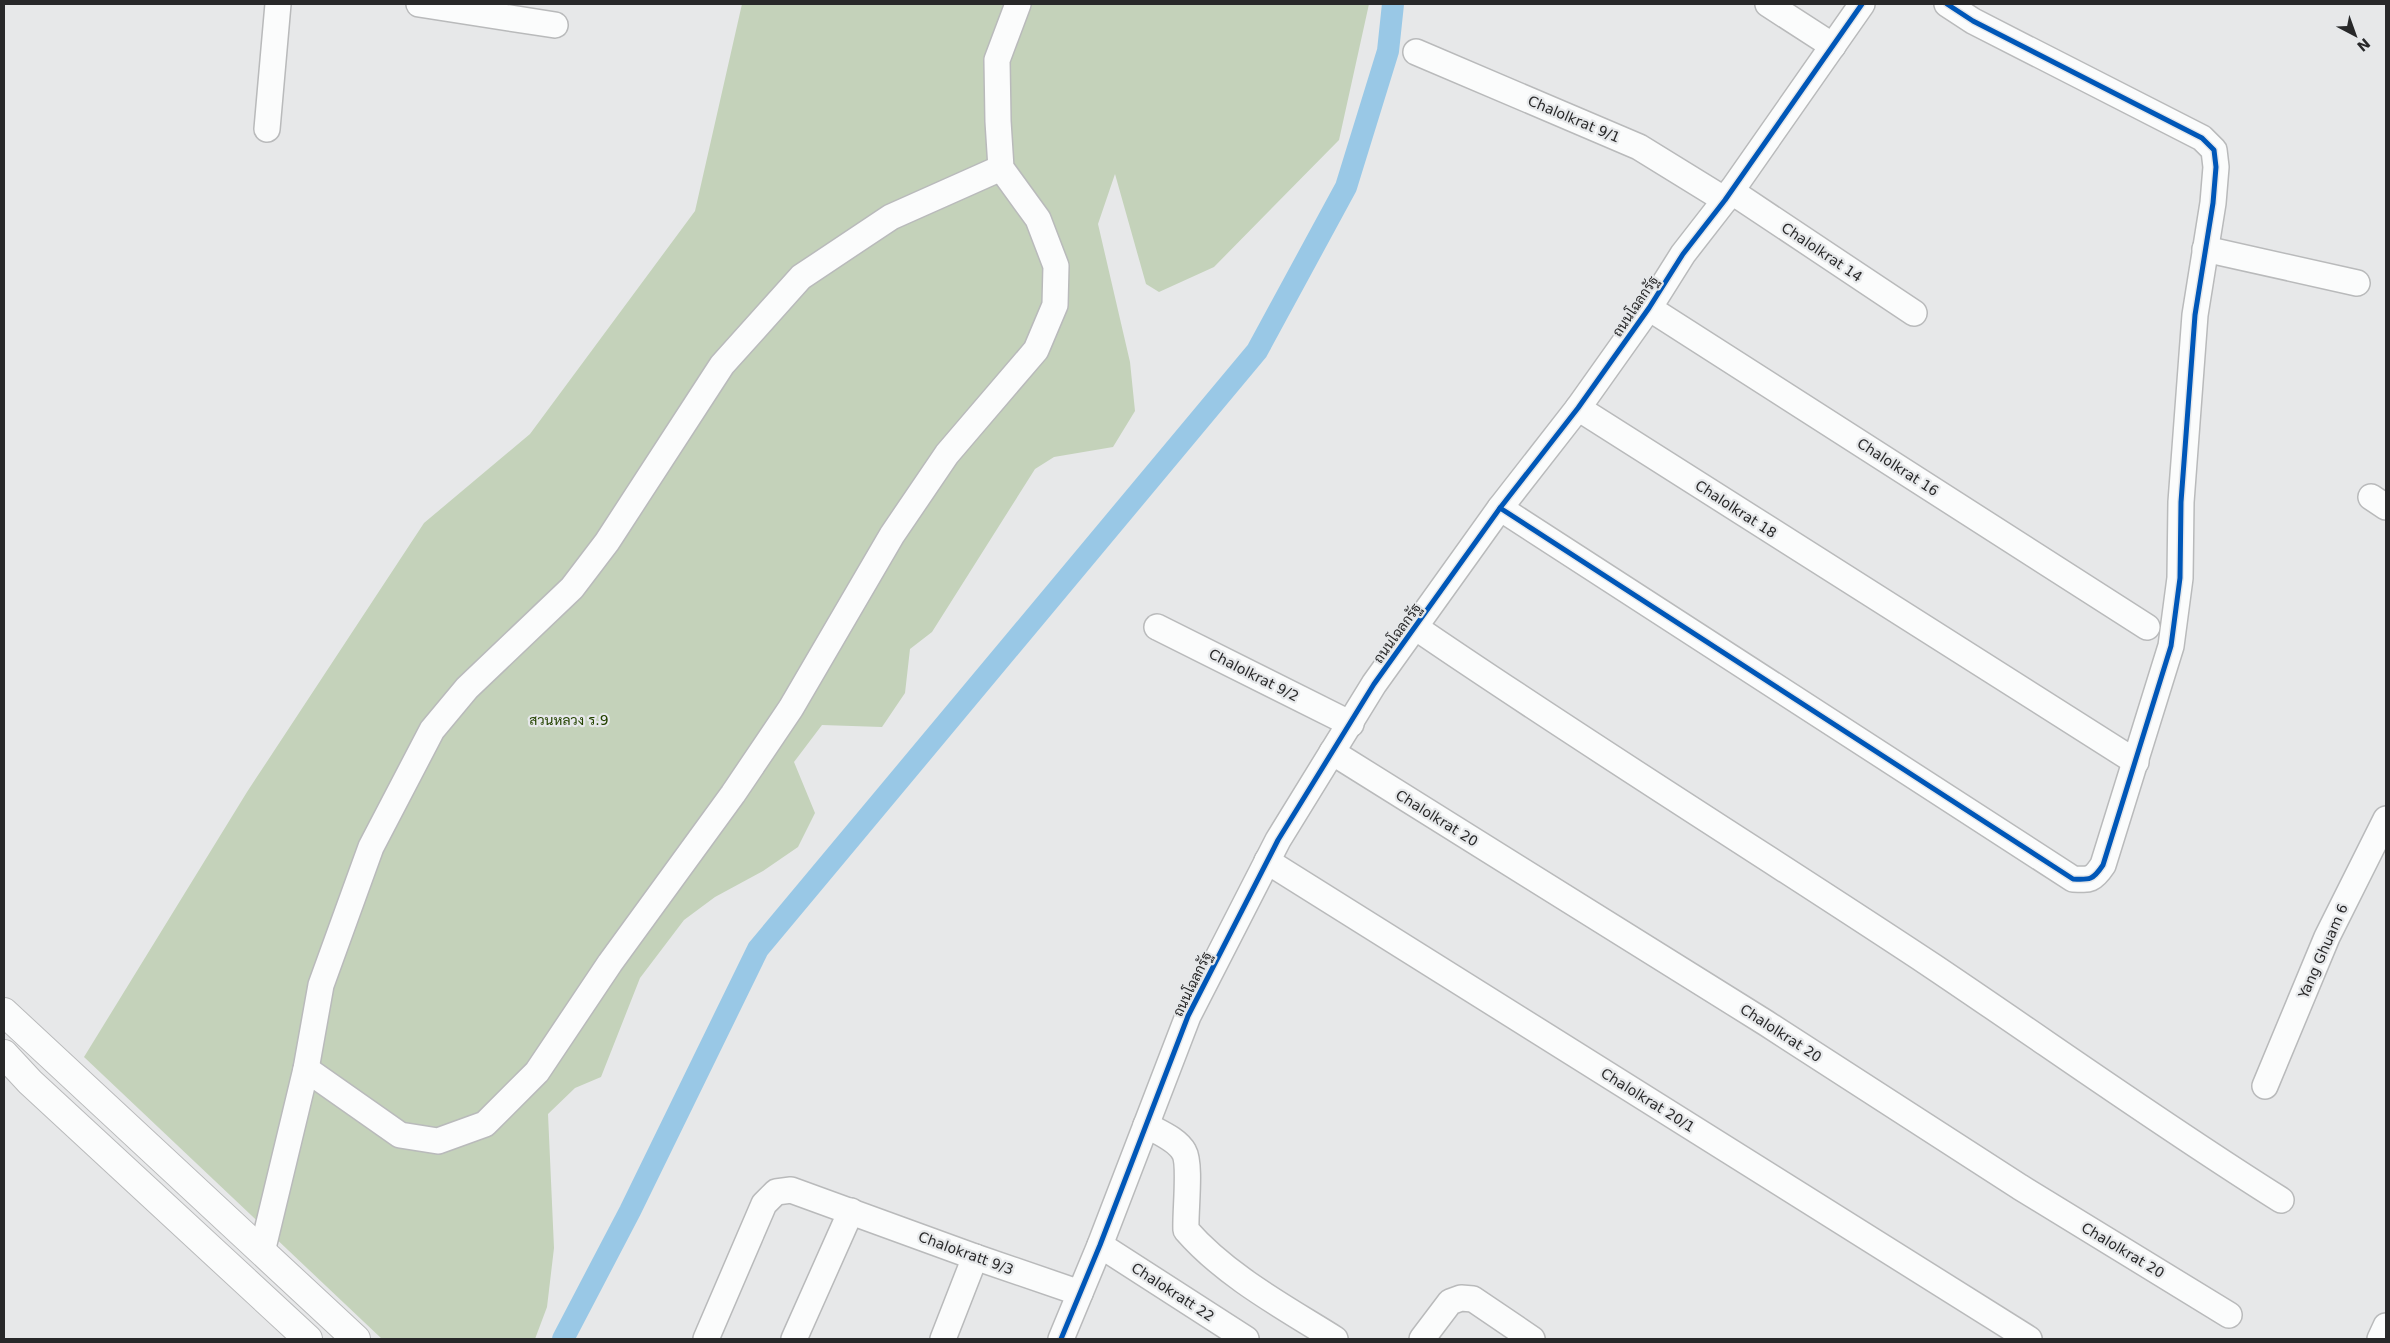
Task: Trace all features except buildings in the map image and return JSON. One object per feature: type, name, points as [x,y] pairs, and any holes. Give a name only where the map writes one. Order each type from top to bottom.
[{"type":"main road","points":[[4,1012],[356,1339]]},
{"type":"main road","points":[[4,1054],[30,1082],[308,1339]]},
{"type":"street","points":[[267,129],[278,4]]},
{"type":"street","points":[[419,4],[556,25]]},
{"type":"street","points":[[306,1069],[400,1135],[438,1141],[485,1124],[537,1072],[610,963],[733,794],[791,708],[892,535],[947,454],[1036,350],[1055,305],[1056,266],[1038,220],[1001,168],[997,60],[1018,4]]},
{"type":"street","points":[[1768,4],[1833,46]]},
{"type":"street","name":"ถนนโฉลกรัฐ","points":[[1061,1339],[1100,1245],[1188,1016],[1267,860],[1374,684],[1500,508],[1578,408],[1649,308],[1683,254],[1728,195],[1862,4]]},
{"type":"street","points":[[1500,508],[2073,880],[2087,880],[2096,876],[2103,865],[2171,646],[2179,588],[2181,502],[2195,315],[2206,250],[2216,167],[2214,150],[2202,138],[1973,20],[1947,4]]},
{"type":"street","name":"Chalolkrat 9/1","points":[[1416,52],[1639,147],[1728,195]]},
{"type":"street","points":[[262,1252],[306,1069],[321,985],[371,846],[432,730],[467,688],[572,588],[606,542],[722,365],[801,277],[890,217],[1001,168]]},
{"type":"street","name":"Chalolkrat 14","points":[[1728,195],[1914,312]]},
{"type":"street","points":[[2206,250],[2357,283]]},
{"type":"street","name":"Chalolkrat 16","points":[[1649,308],[2147,628]]},
{"type":"street","name":"Chalolkrat 18","points":[[1578,408],[1895,611],[2136,762]]},
{"type":"street","name":"Chalolkrat 9/2","points":[[1157,627],[1351,724]]},
{"type":"street","points":[[1414,627],[1540,712],[1934,968],[2192,1144],[2281,1200]]},
{"type":"street","name":"Chalolkrat 20","points":[[1332,752],[1757,1018],[2020,1188],[2229,1315]]},
{"type":"street","name":"Yang Ghuam 6","points":[[2266,1086],[2327,937],[2386,819]]},
{"type":"street","name":"Chalolkrat 20/1","points":[[1267,860],[2029,1339]]},
{"type":"street","points":[[4,1077],[30,1082]]},
{"type":"street","points":[[1146,1125],[1175,1142],[1185,1152],[1187,1168],[1186,1230],[1200,1246],[1254,1287],[1335,1339]]},
{"type":"street","name":"Chalokratt 9/3","points":[[706,1339],[764,1204],[776,1192],[791,1190],[1080,1293]]},
{"type":"street","points":[[794,1339],[851,1211]]},
{"type":"street","name":"Chalokratt 22","points":[[1100,1245],[1246,1339]]},
{"type":"street","points":[[943,1339],[975,1257]]},
{"type":"street","points":[[1422,1339],[1450,1302],[1461,1298],[1473,1299],[1532,1339]]},
{"type":"street","points":[[2380,1339],[2386,1326]]},
{"type":"green space","name":"สวนหลวง ร.9","points":[[742,4],[1369,4],[1339,140],[1214,267],[1159,292],[1146,284],[1115,174],[1098,224],[1130,362],[1135,411],[1113,447],[1054,457],[1035,469],[932,632],[910,649],[905,693],[882,727],[822,725],[794,762],[815,813],[798,847],[763,871],[715,897],[684,920],[640,978],[601,1077],[575,1088],[548,1114],[554,1248],[547,1307],[535,1339],[382,1339],[84,1057],[247,792],[424,523],[530,434],[695,211]]},
{"type":"waterway","points":[[563,1339],[630,1211],[758,949],[1257,351],[1346,187],[1388,51],[1393,4]]},
{"type":"cycle path","points":[[1061,1339],[1100,1245],[1188,1016],[1278,840],[1374,684],[1500,508],[1578,408],[1649,308],[1683,254],[1725,200],[1862,4]]},
{"type":"cycle path","points":[[1500,508],[2073,879],[2087,879],[2096,874],[2103,865],[2171,646],[2180,578],[2181,502],[2195,315],[2213,203],[2216,167],[2214,150],[2202,138],[1973,21],[1947,4]]}]
